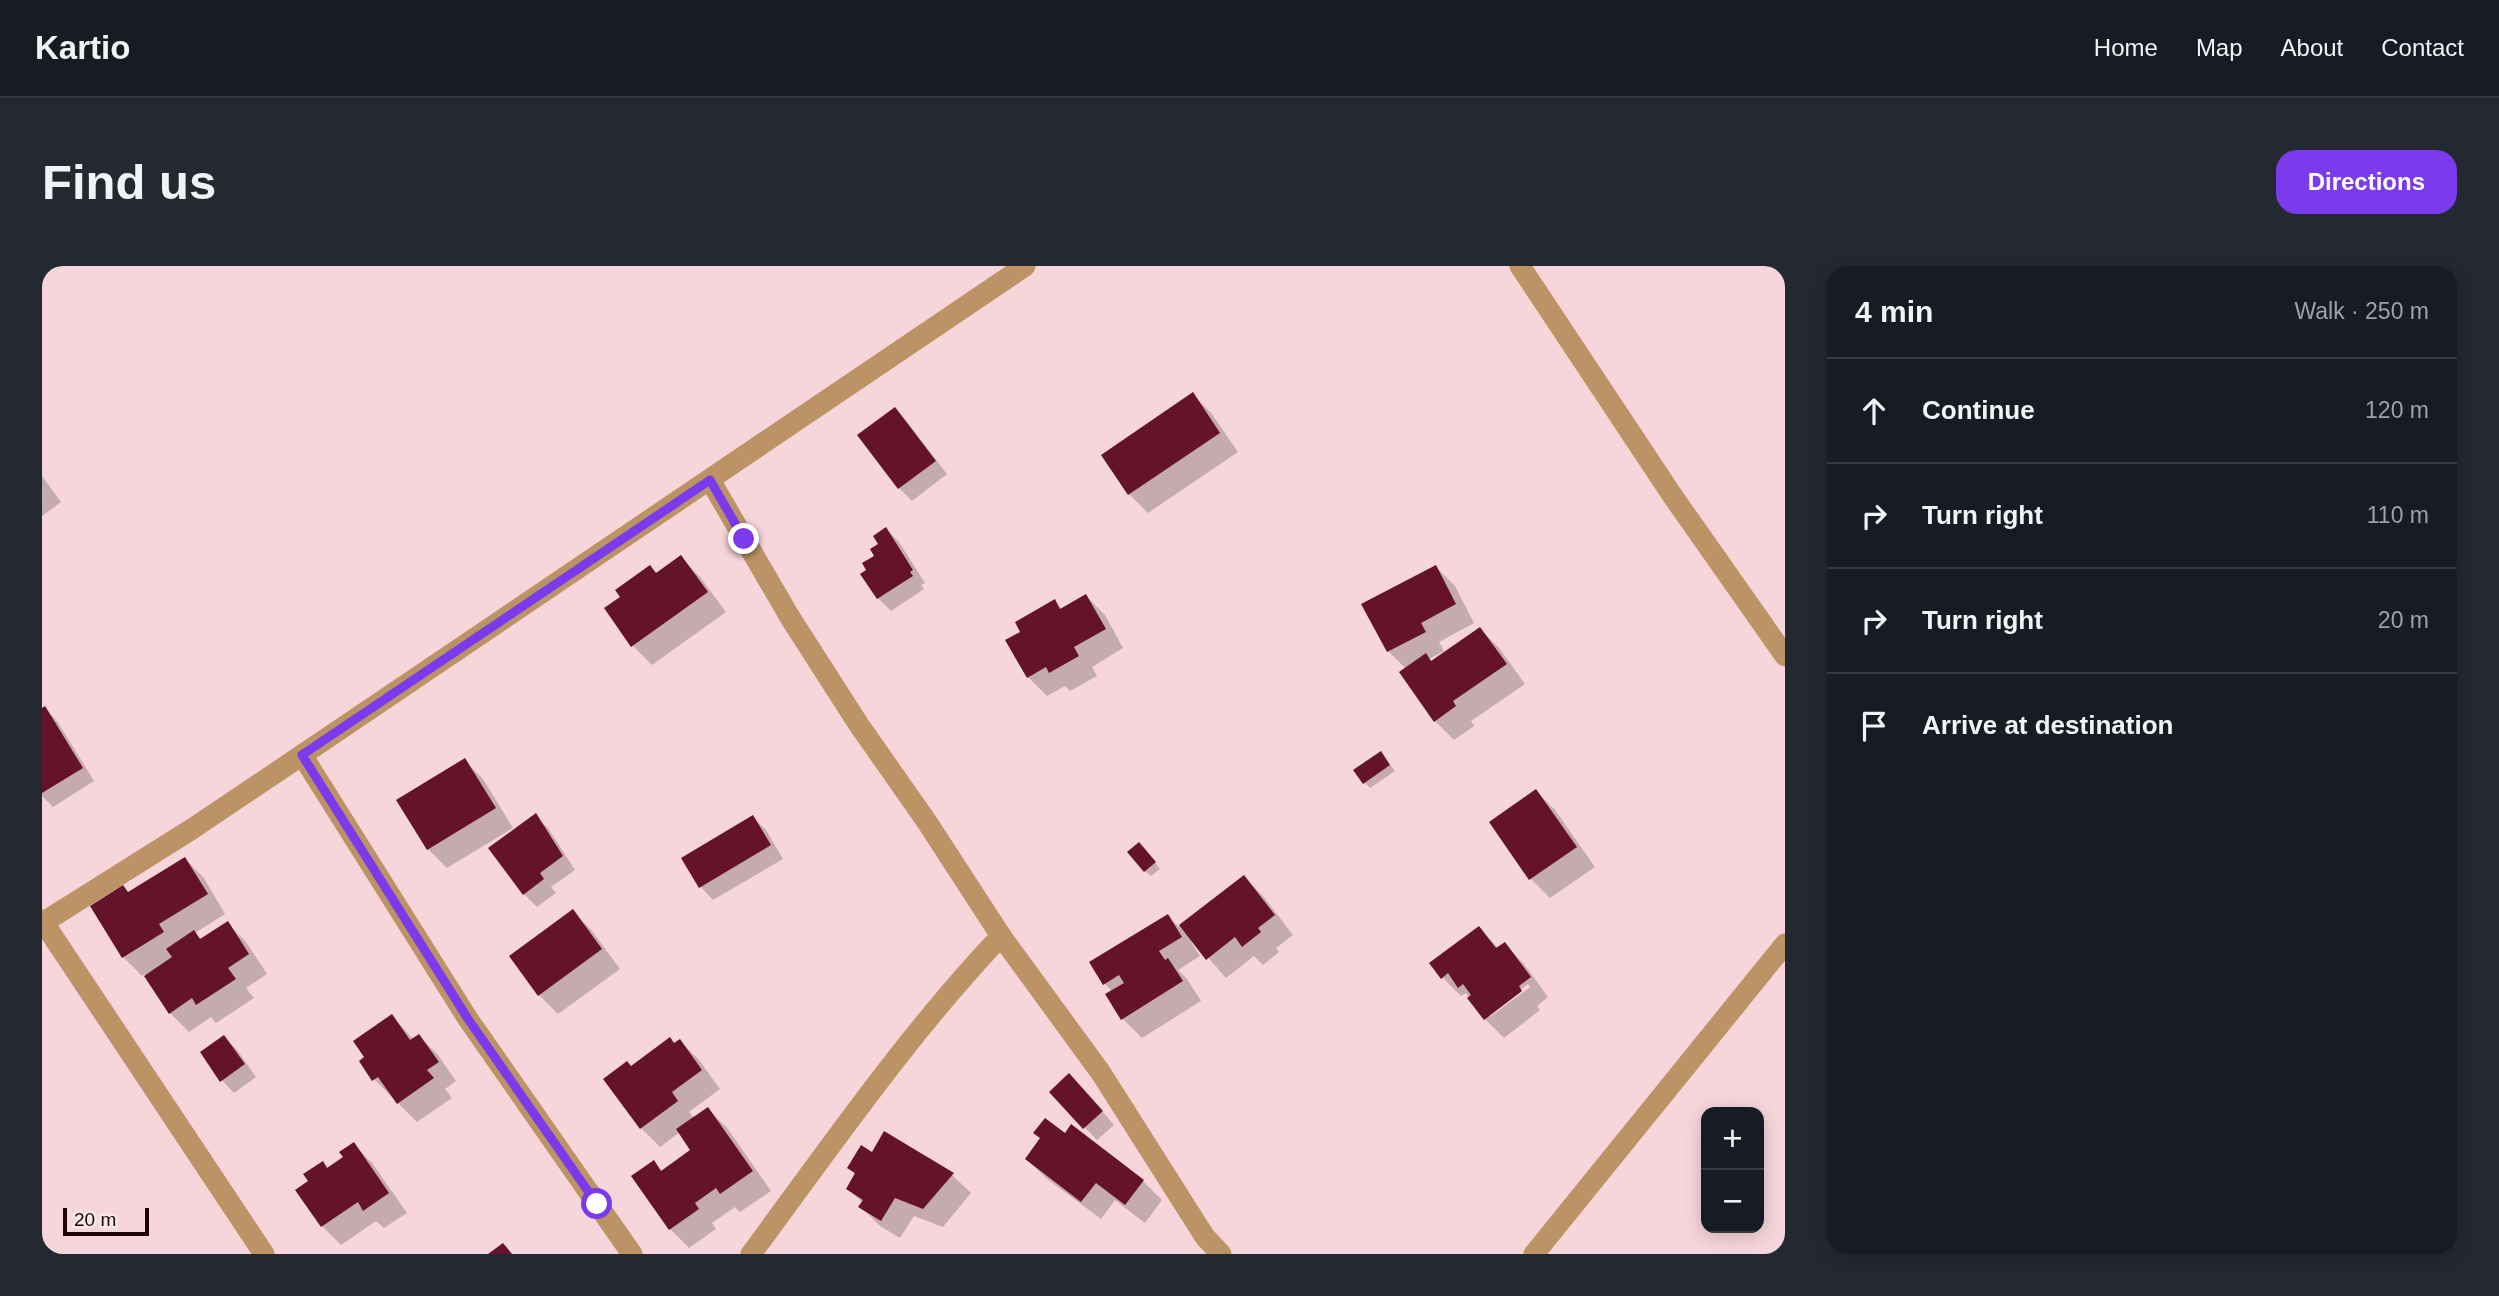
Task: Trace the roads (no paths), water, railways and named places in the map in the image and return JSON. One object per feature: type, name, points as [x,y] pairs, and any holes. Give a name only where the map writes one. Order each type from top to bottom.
[{"type":"street","points":[[264,1254],[43,921],[192,829],[1025,266]]},
{"type":"street","points":[[1520,266],[1672,495],[1785,656]]},
{"type":"street","points":[[710,480],[791,619],[1001,936],[1101,1073],[1205,1237],[1221,1254]]},
{"type":"street","points":[[302,755],[468,1019],[632,1254]]},
{"type":"street","points":[[751,1254],[962,976],[1001,936]]},
{"type":"street","points":[[1534,1254],[1785,944]]}]
